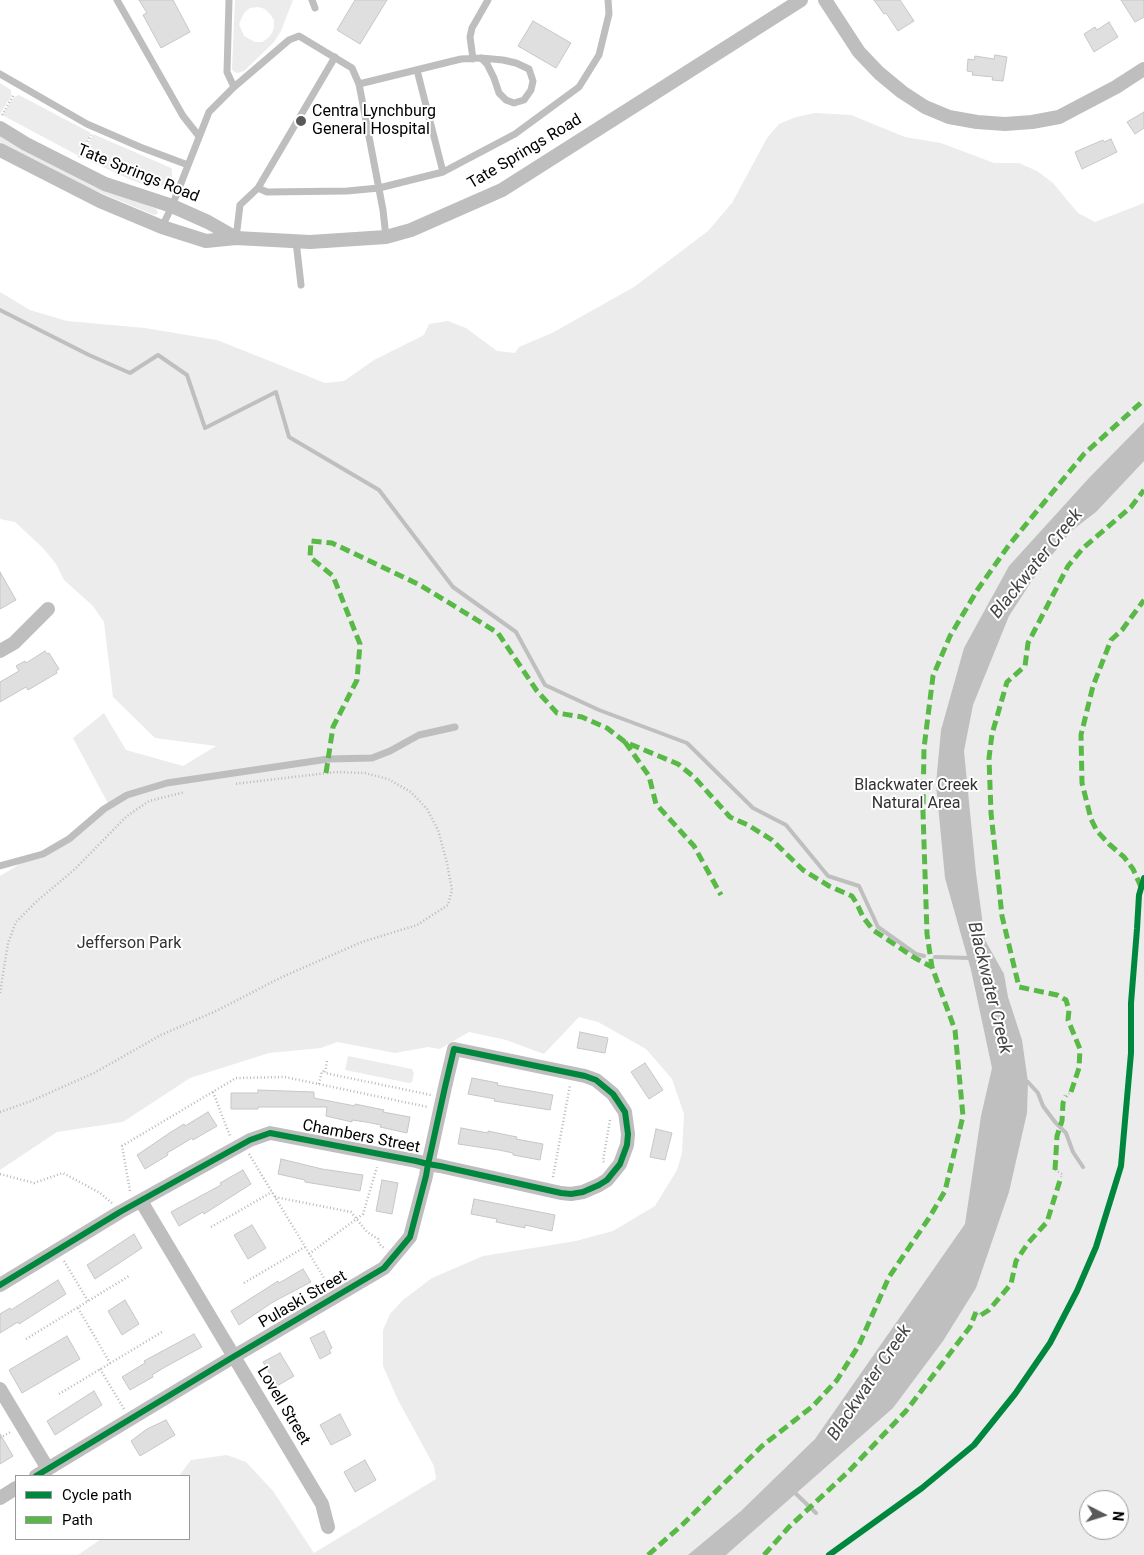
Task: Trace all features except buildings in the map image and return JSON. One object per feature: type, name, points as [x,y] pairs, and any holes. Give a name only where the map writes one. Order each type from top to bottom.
[{"type":"street","name":"Tate Springs Road","points":[[0,150],[100,201],[162,227],[206,241],[236,238],[310,242],[386,237],[411,230],[502,190],[801,0]]},
{"type":"street","points":[[825,0],[859,52],[879,73],[902,92],[925,107],[949,117],[976,122],[1005,124],[1059,117],[1116,87],[1144,69]]},
{"type":"street","name":"Tate Springs Road","points":[[0,122],[26,144],[105,184],[172,206],[208,222],[236,238]]},
{"type":"street","points":[[0,651],[14,643],[48,609]]},
{"type":"street","name":"Pulaski Street","points":[[42,1473],[384,1268],[410,1237],[454,1049]]},
{"type":"street","name":"Chambers Street","points":[[0,1285],[136,1198],[250,1140],[270,1133],[571,1194],[590,1190],[608,1180],[620,1164],[627,1145],[627,1123],[620,1102],[609,1090],[596,1080],[585,1076],[454,1049]]},
{"type":"street","name":"Lovell Street","points":[[136,1198],[322,1504],[328,1527]]},
{"type":"street","points":[[0,1389],[42,1473]]},
{"type":"street","points":[[0,1498],[15,1489]]},
{"type":"lane","points":[[117,0],[183,116],[198,135]]},
{"type":"lane","points":[[229,0],[227,72],[234,87]]},
{"type":"lane","points":[[312,0],[315,8]]},
{"type":"lane","points":[[359,84],[461,59],[477,58],[516,63],[529,69],[533,81],[531,90],[524,100],[514,103],[506,100],[499,93],[487,64],[477,58],[470,37],[472,28],[488,0]]},
{"type":"lane","points":[[258,188],[267,192],[348,191],[379,188],[443,172],[515,134],[579,86],[599,55],[609,14],[608,0]]},
{"type":"lane","points":[[162,227],[209,112],[234,87],[289,40],[299,36],[352,68],[359,84],[379,188],[386,237]]},
{"type":"lane","points":[[236,238],[240,205],[258,188],[335,57]]},
{"type":"lane","points":[[417,70],[443,172]]},
{"type":"lane","points":[[0,74],[95,127],[188,165]]},
{"type":"lane","points":[[296,241],[301,285]]},
{"type":"lane","points":[[0,866],[43,854],[69,839],[104,808],[127,795],[167,782],[328,759],[372,758],[390,751],[419,735],[455,727]]},
{"type":"path","points":[[0,122],[15,92]]},
{"type":"path","points":[[79,158],[95,127]]},
{"type":"path","points":[[0,1112],[31,1101],[94,1073],[161,1035],[199,1019],[282,977],[362,942],[417,925],[448,905],[452,890],[438,830],[427,809],[411,792],[388,779],[365,772],[336,772],[229,785]]},
{"type":"path","points":[[0,993],[8,943],[16,922],[37,901],[76,869],[127,816],[149,801],[189,791]]},
{"type":"path","points":[[325,1071],[327,1061]]},
{"type":"path","points":[[319,1084],[322,1070],[325,1071]]},
{"type":"path","points":[[325,1071],[325,1073],[432,1095]]},
{"type":"path","points":[[136,1198],[122,1146],[236,1078],[285,1077],[429,1107]]},
{"type":"path","points":[[553,1177],[570,1083]]},
{"type":"path","points":[[213,1092],[230,1136]]},
{"type":"path","points":[[1066,1096],[1071,1092]]},
{"type":"path","points":[[608,1165],[603,1161],[610,1120],[616,1119]]},
{"type":"path","points":[[247,1151],[327,1283],[327,1290]]},
{"type":"path","points":[[309,1254],[363,1214],[378,1163]]},
{"type":"path","points":[[1055,1170],[1062,1174],[1061,1177]]},
{"type":"path","points":[[0,1174],[34,1183],[63,1173],[100,1193],[114,1206]]},
{"type":"path","points":[[211,1228],[272,1192]]},
{"type":"path","points":[[275,1197],[351,1212],[367,1232],[378,1239],[382,1247],[389,1248]]},
{"type":"path","points":[[244,1283],[305,1247]]},
{"type":"path","points":[[63,1260],[88,1301]]},
{"type":"path","points":[[26,1339],[129,1276]]},
{"type":"path","points":[[78,1308],[110,1363]]},
{"type":"path","points":[[976,1312],[981,1315]]},
{"type":"path","points":[[58,1394],[162,1332]]},
{"type":"path","points":[[100,1369],[125,1411]]},
{"type":"path","points":[[0,1438],[16,1429]]},
{"type":"green space","points":[[235,0],[293,0],[281,31],[274,42],[244,71],[238,73],[232,69]],"holes":[[[258,7],[265,9],[274,20],[274,27],[268,38],[262,42],[255,42],[244,36],[239,24],[244,13],[250,8]]]},
{"type":"green space","points":[[0,83],[11,90],[11,96],[0,114]]},
{"type":"green space","points":[[19,95],[91,133],[79,156],[2,115],[14,97]]},
{"type":"green space","points":[[815,113],[851,115],[905,137],[941,143],[994,163],[1019,163],[1037,171],[1053,183],[1078,213],[1095,222],[1144,203],[1144,1555],[78,1555],[100,1540],[190,1540],[190,1475],[180,1475],[191,1460],[227,1455],[246,1462],[273,1491],[314,1553],[436,1479],[434,1466],[398,1400],[383,1366],[383,1330],[390,1314],[403,1300],[432,1278],[483,1256],[576,1241],[613,1231],[655,1206],[677,1170],[682,1153],[684,1114],[672,1079],[646,1049],[598,1022],[579,1017],[544,1054],[506,1040],[469,1032],[440,1049],[428,1047],[395,1053],[337,1042],[321,1048],[269,1053],[190,1078],[123,1122],[57,1132],[0,1170],[0,876],[111,809],[73,738],[104,713],[126,750],[183,766],[216,746],[155,738],[113,697],[104,622],[93,606],[64,580],[56,564],[43,548],[15,522],[0,519],[0,292],[30,310],[67,321],[145,328],[217,340],[325,383],[344,381],[374,360],[424,335],[429,324],[448,321],[466,328],[497,351],[515,353],[519,347],[552,333],[634,287],[708,231],[732,203],[767,138],[779,124],[796,117]]},
{"type":"green space","points":[[0,134],[91,182],[156,209],[157,214],[154,215],[89,188],[29,159],[0,142]]},
{"type":"green space","points":[[93,134],[169,167],[172,169],[172,177],[157,189],[156,186],[148,186],[129,179],[81,157]]},
{"type":"green space","points":[[348,1056],[412,1069],[414,1073],[412,1082],[409,1083],[345,1070]]},
{"type":"water","name":"Blackwater Creek","points":[[1144,422],[1144,461],[1096,512],[1071,531],[1033,579],[1009,616],[973,705],[964,751],[976,873],[985,940],[1004,974],[1008,997],[1022,1040],[1028,1082],[1027,1113],[1009,1192],[976,1288],[943,1341],[893,1408],[726,1555],[688,1555],[741,1511],[815,1439],[965,1224],[981,1116],[992,1068],[971,970],[945,878],[936,784],[941,730],[964,648],[1009,566],[1089,478]]},
{"type":"waterway","points":[[0,310],[89,355],[130,373],[158,355],[187,375],[205,428],[276,392],[289,437],[379,490],[453,587],[516,632],[545,685],[599,710],[687,743],[753,808],[786,825],[828,876],[859,886],[878,927],[916,954],[924,956]]},
{"type":"waterway","name":"Blackwater Creek","points":[[935,957],[971,958]]},
{"type":"waterway","points":[[1023,1081],[1028,1082],[1038,1093],[1043,1106],[1066,1133],[1073,1152],[1083,1167]]},
{"type":"waterway","points":[[792,1490],[816,1513]]},
{"type":"marked path","points":[[648,1555],[682,1525],[762,1446],[813,1406],[837,1380],[859,1345],[889,1277],[945,1191],[963,1116],[955,1030],[932,967],[927,934],[923,812],[924,748],[933,676],[950,636],[978,589],[1009,545],[1084,454],[1144,400]]},
{"type":"marked path","points":[[1071,1092],[1079,1068],[1080,1049],[1068,1020],[1069,1010],[1066,1000],[1057,995],[1019,987],[1002,916],[991,813],[989,758],[992,734],[1007,682],[1025,666],[1028,643],[1068,566],[1083,548],[1131,507],[1144,490]]},
{"type":"marked path","points":[[326,773],[333,727],[357,680],[360,644],[333,576],[310,557],[311,541],[332,543],[420,585],[498,633],[537,691],[557,713],[582,717],[607,728],[625,742],[678,764],[694,777],[730,817],[748,825],[772,840],[803,870],[829,886],[852,896],[863,917],[873,930],[932,967]]},
{"type":"marked path","points":[[1141,887],[1133,869],[1124,857],[1097,831],[1091,819],[1082,783],[1081,735],[1093,686],[1111,640],[1122,630],[1144,600]]},
{"type":"marked path","points":[[625,742],[649,776],[656,804],[694,846],[721,895]]},
{"type":"marked path","points":[[1055,1170],[1057,1136],[1062,1121],[1063,1103],[1066,1096]]},
{"type":"marked path","points":[[981,1315],[989,1310],[1011,1284],[1016,1261],[1028,1243],[1047,1222],[1061,1177]]},
{"type":"marked path","points":[[764,1555],[789,1527],[849,1471],[906,1411],[970,1327],[976,1312]]},
{"type":"cycle path","points":[[829,1555],[922,1488],[974,1445],[1015,1394],[1050,1343],[1077,1291],[1096,1247],[1121,1166],[1131,1053],[1131,1003],[1139,895],[1144,878]]},
{"type":"cycle path","points":[[454,1049],[585,1076],[596,1080],[613,1094],[625,1112],[628,1134],[627,1145],[620,1164],[607,1180],[583,1192],[561,1193],[428,1164],[454,1049]]},
{"type":"cycle path","points":[[0,1285],[120,1212],[250,1140],[270,1133],[428,1164]]},
{"type":"cycle path","points":[[38,1475],[384,1268],[410,1237],[428,1164]]},
{"type":"place","name":"Centra Lynchburg General Hospital","points":[[301,121]]},
{"type":"park label","name":"Blackwater Creek Natural Area","points":[[916,795]]},
{"type":"park label","name":"Jefferson Park","points":[[129,944]]}]
